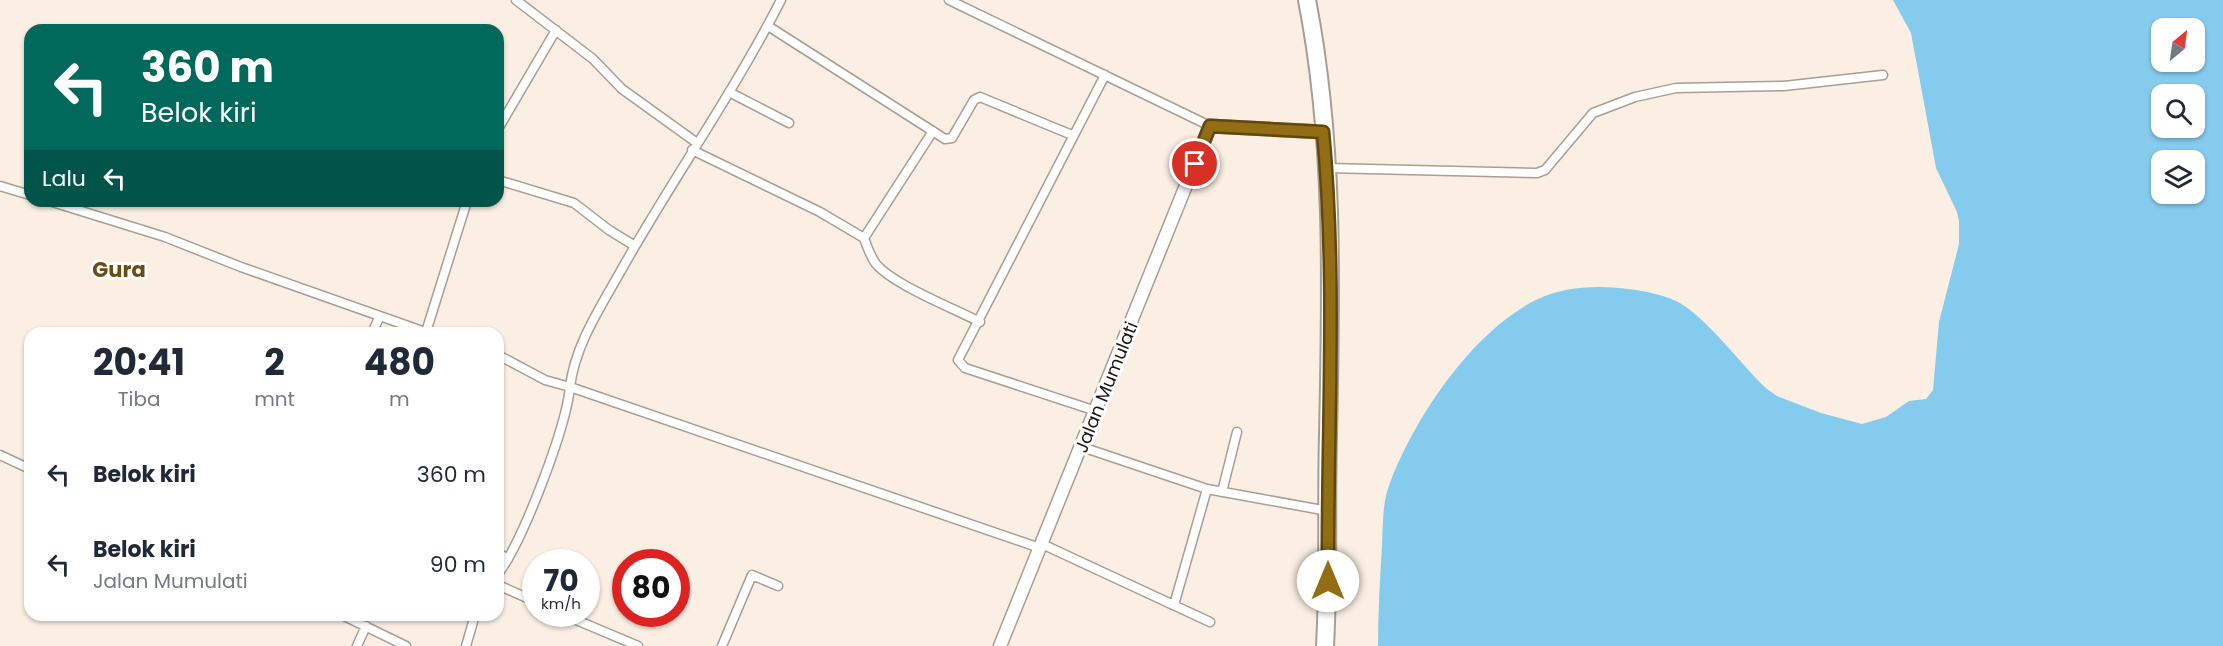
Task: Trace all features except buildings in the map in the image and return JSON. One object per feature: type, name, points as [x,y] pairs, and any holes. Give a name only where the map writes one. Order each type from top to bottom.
[{"type":"highway","points":[[1307,0],[1322,93],[1327,168],[1331,332],[1325,646]]},
{"type":"street","points":[[516,0],[602,67],[622,88],[694,147],[820,212],[864,238],[875,263],[885,272],[980,322]]},
{"type":"street","points":[[504,565],[562,425],[572,373],[582,343],[635,246],[782,0]]},
{"type":"street","points":[[949,0],[1210,126],[1323,132]]},
{"type":"street","points":[[768,26],[945,139],[952,138],[974,100],[980,97],[1072,135]]},
{"type":"street","points":[[504,119],[556,30]]},
{"type":"street","points":[[1096,411],[960,365],[959,357],[980,322],[1072,135],[1105,75]]},
{"type":"street","points":[[1327,168],[1538,173],[1550,164],[1593,113],[1635,97],[1676,88],[1784,86],[1883,75]]},
{"type":"street","points":[[729,92],[789,123]]},
{"type":"street","name":"Jalan Mumulati","points":[[1000,646],[1210,126]]},
{"type":"street","points":[[864,238],[933,131]]},
{"type":"street","points":[[504,182],[574,203],[609,231],[635,246]]},
{"type":"street","points":[[0,186],[24,193]]},
{"type":"street","points":[[68,207],[165,237],[241,267],[410,327]]},
{"type":"street","points":[[429,327],[465,207]]},
{"type":"street","points":[[375,327],[380,316]]},
{"type":"street","points":[[504,358],[545,380],[1041,546],[1210,622]]},
{"type":"street","points":[[1222,492],[1237,432]]},
{"type":"street","points":[[1082,447],[1207,489],[1328,511]]},
{"type":"street","points":[[0,455],[24,466]]},
{"type":"street","points":[[1174,605],[1207,489]]},
{"type":"street","points":[[504,557],[508,559]]},
{"type":"street","points":[[723,646],[752,575],[778,586]]},
{"type":"street","points":[[504,588],[522,596]]},
{"type":"street","points":[[355,621],[406,646]]},
{"type":"street","points":[[466,646],[473,621]]},
{"type":"street","points":[[357,646],[366,626]]},
{"type":"street","points":[[593,627],[638,646]]},
{"type":"water","points":[[1893,0],[2223,0],[2223,646],[1378,646],[1384,506],[1387,490],[1401,457],[1431,404],[1469,353],[1514,313],[1538,299],[1559,291],[1594,287],[1652,293],[1676,301],[1699,317],[1757,379],[1777,396],[1821,413],[1862,424],[1886,417],[1909,401],[1926,399],[1933,390],[1939,322],[1959,244],[1957,212],[1936,168],[1911,33]]},
{"type":"district","name":"Gura","points":[[119,269]]},
{"type":"route","points":[[1195,164],[1210,126],[1323,132],[1327,168],[1331,332],[1328,581]]}]
